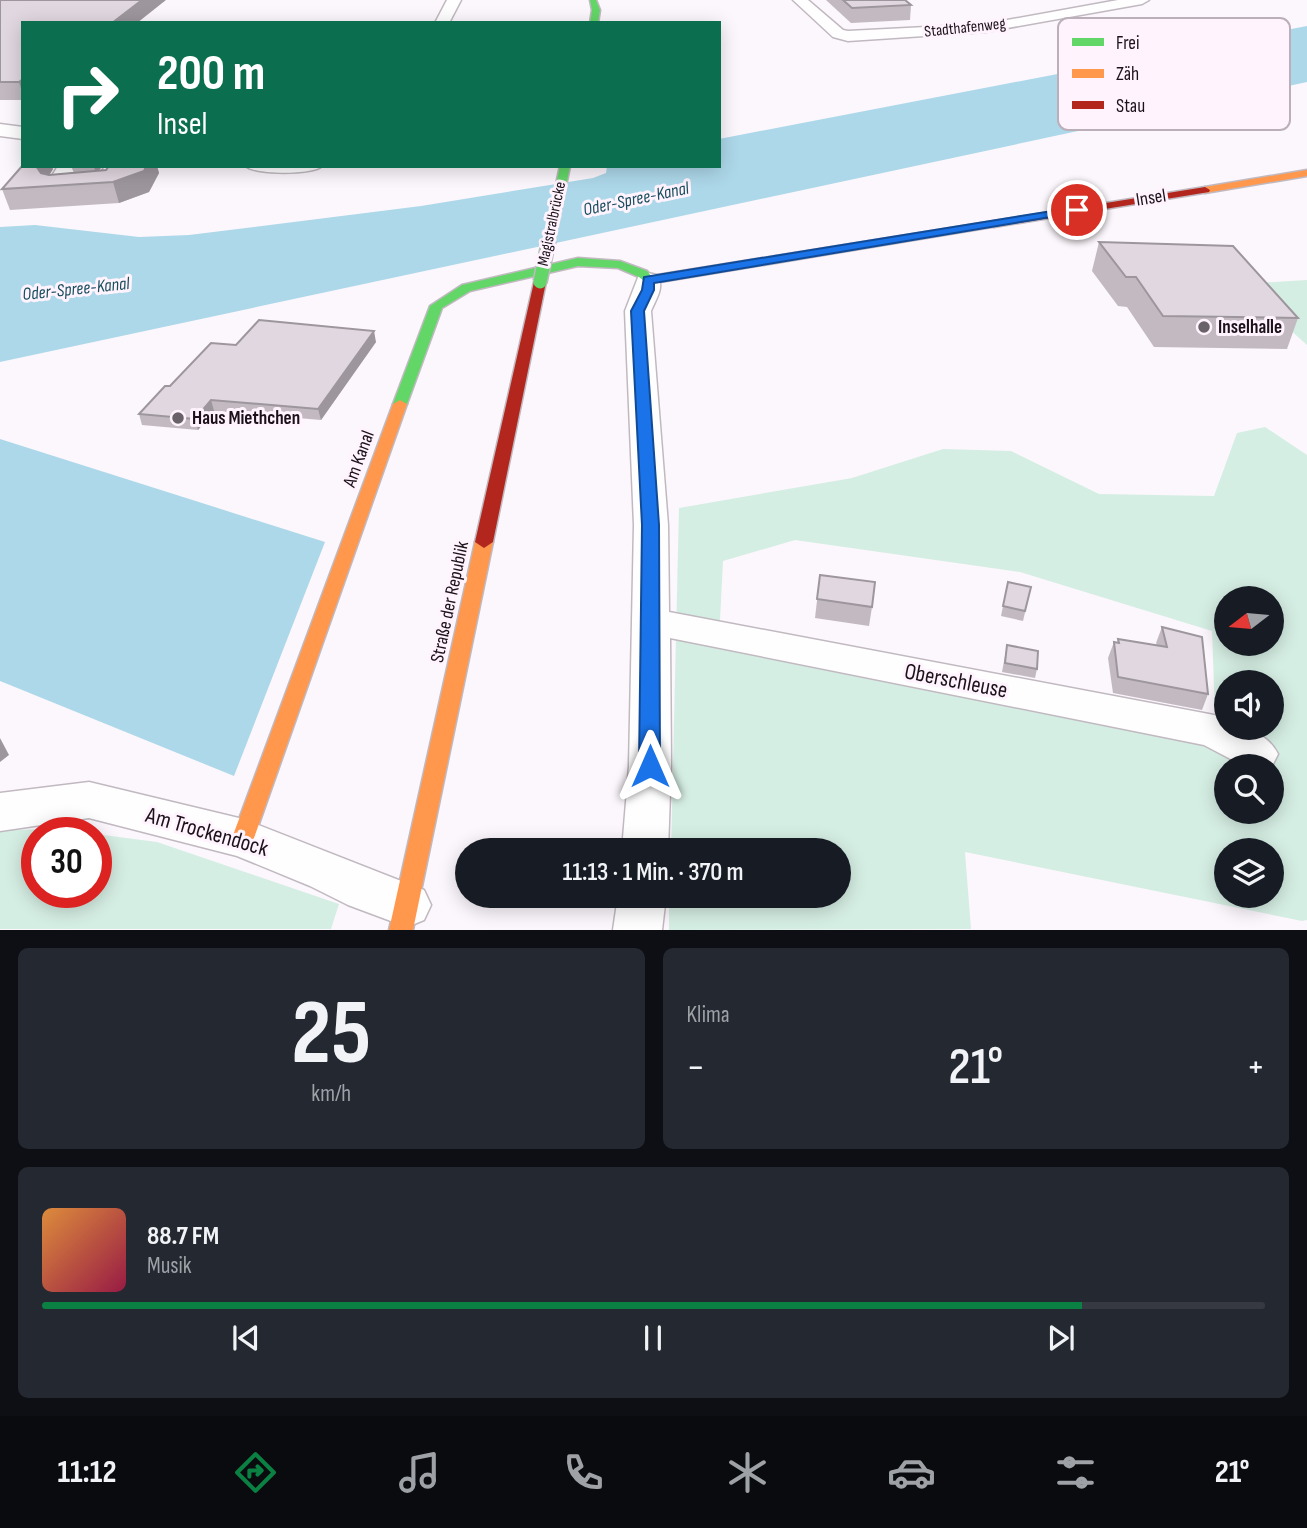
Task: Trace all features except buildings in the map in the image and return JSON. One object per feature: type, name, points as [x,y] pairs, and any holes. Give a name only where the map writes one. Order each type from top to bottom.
[{"type":"street","points":[[443,21],[454,0]]},
{"type":"street","name":"Stadthafenweg","points":[[800,0],[838,34],[848,36],[985,28],[1142,0]]},
{"type":"street","points":[[0,130],[21,133]]},
{"type":"street","points":[[67,168],[55,187],[105,184],[114,168]]},
{"type":"street","name":"Magistralbrücke","points":[[540,282],[565,168]]},
{"type":"street","name":"Insel","points":[[648,280],[1307,173]]},
{"type":"street","name":"Am Kanal","points":[[243,838],[436,306],[466,288],[578,262],[620,265],[643,274],[648,280]]},
{"type":"street","points":[[646,838],[650,766],[651,525],[638,311],[648,290],[648,280]]},
{"type":"street","name":"Straße der Republik","points":[[404,917],[540,282]]},
{"type":"street","name":"Oberschleuse","points":[[650,621],[1214,731],[1257,754]]},
{"type":"street","name":"Am Trockendock","points":[[0,812],[89,800],[243,838],[327,871],[365,890],[404,917]]},
{"type":"street","points":[[636,929],[640,908]]},
{"type":"green space","points":[[1307,280],[1307,345],[1239,284]]},
{"type":"green space","points":[[1265,427],[1307,455],[1307,920],[1239,908],[1284,908],[1284,838],[1214,838],[1214,903],[965,852],[971,929],[669,930],[669,908],[851,908],[851,838],[671,838],[679,508],[852,478],[943,449],[1011,451],[1099,494],[1214,496],[1237,433]],"holes":[[[795,540],[1020,572],[1212,631],[1214,686],[1214,670],[1284,670],[1284,740],[1216,742],[719,641],[723,561]]]},
{"type":"green space","points":[[0,830],[21,830],[21,908],[112,908],[112,836],[157,842],[339,904],[331,929],[0,929]]},
{"type":"water","points":[[1307,26],[1307,82],[1290,86],[1290,29]]},
{"type":"water","name":"Oder-Spree-Kanal","points":[[1058,74],[1058,130],[1083,130],[0,362],[0,227],[35,225],[139,237],[189,235],[421,206],[593,178],[606,173],[607,168],[721,168],[721,139]]},
{"type":"water","points":[[0,439],[325,542],[234,776],[0,681]]},
{"type":"traffic: fast","points":[[593,0],[596,10],[594,21]]},
{"type":"traffic: fast","points":[[540,282],[565,168]]},
{"type":"traffic: fast","points":[[400,404],[436,306],[466,288],[578,262],[620,265],[643,274],[648,280],[994,224]]},
{"type":"traffic: slow","points":[[1205,190],[1307,173]]},
{"type":"traffic: slow","points":[[243,838],[400,404]]},
{"type":"traffic: slow","points":[[401,930],[484,542]]},
{"type":"traffic: jam","points":[[994,224],[1205,190]]},
{"type":"traffic: jam","points":[[484,542],[540,282]]},
{"type":"place","name":"Inselhalle","points":[[1204,327]]},
{"type":"place","name":"Haus Miethchen","points":[[178,418]]},
{"type":"route","points":[[650,766],[651,525],[638,311],[648,290],[648,280],[1077,210]]}]
